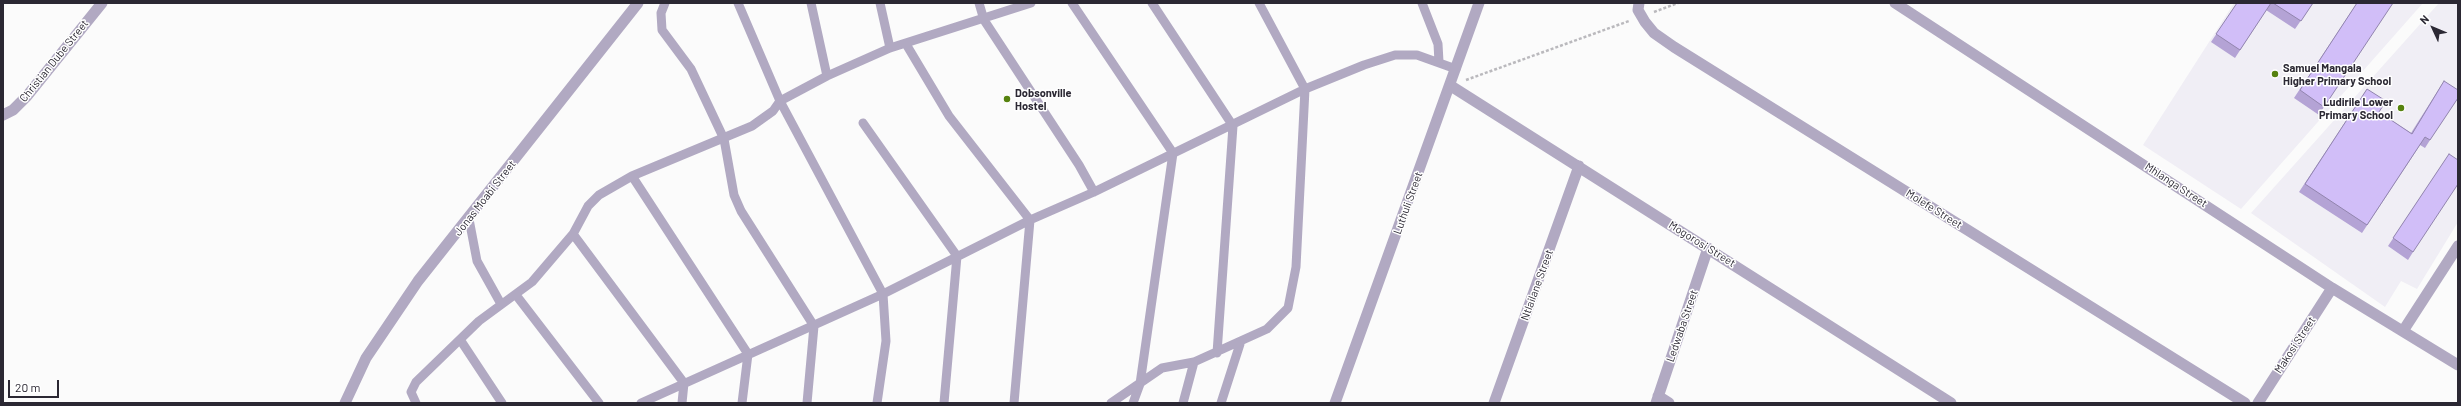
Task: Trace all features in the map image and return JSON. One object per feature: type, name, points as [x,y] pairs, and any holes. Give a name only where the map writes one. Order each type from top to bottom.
[{"type":"street","name":"Christian Dube Street","points":[[3,115],[13,110],[28,96],[102,3]]},
{"type":"street","name":"Jonas Moabi Street","points":[[346,403],[366,358],[383,330],[418,281],[470,219],[638,3]]},
{"type":"street","name":"Luthuli Street","points":[[1335,403],[1451,86],[1479,3]]},
{"type":"street","name":"Molefe Street","points":[[1639,3],[1642,16],[1654,33],[1674,47],[2245,403]]},
{"type":"street","name":"Mhlanga Street","points":[[1895,3],[2332,288],[2458,365]]},
{"type":"street","name":"Mogorosi Street","points":[[1451,86],[1951,403]]},
{"type":"street","name":"Ntlailane Street","points":[[1494,403],[1579,166]]},
{"type":"street","points":[[2403,331],[2458,246]]},
{"type":"street","name":"Ledwaba Street","points":[[1657,400],[1708,248]]},
{"type":"street","name":"Makosi Street","points":[[2258,403],[2332,288]]},
{"type":"street","points":[[1657,400],[1669,403]]},
{"type":"lane","points":[[665,3],[661,13],[662,30],[691,69],[724,139],[730,180],[741,211],[814,326],[807,403]]},
{"type":"lane","points":[[738,3],[780,101],[883,294],[886,341],[877,403]]},
{"type":"lane","points":[[811,3],[827,76]]},
{"type":"lane","points":[[880,3],[890,48]]},
{"type":"lane","points":[[979,3],[984,20],[1079,165],[1094,192]]},
{"type":"lane","points":[[416,403],[411,392],[412,387],[479,321],[532,282],[573,234],[588,206],[599,195],[632,176],[724,139],[765,118],[780,101],[827,76],[890,48],[984,20],[1031,3]]},
{"type":"lane","points":[[1072,3],[1173,154],[1140,384],[1133,403]]},
{"type":"lane","points":[[1152,3],[1233,126],[1217,353]]},
{"type":"lane","points":[[1111,403],[1140,384],[1151,374],[1162,368],[1194,362],[1240,344],[1268,329],[1280,319],[1288,308],[1292,294],[1296,267],[1305,89],[1259,3]]},
{"type":"lane","points":[[1422,3],[1438,44],[1439,62]]},
{"type":"lane","points":[[906,44],[950,116],[1030,220],[1014,403]]},
{"type":"lane","points":[[641,403],[684,382],[814,326],[883,294],[1030,220],[1094,192],[1233,126],[1305,89],[1364,65],[1395,55],[1417,55],[1456,69]]},
{"type":"lane","points":[[864,123],[957,256],[944,403]]},
{"type":"lane","points":[[632,176],[748,354],[742,403]]},
{"type":"lane","points":[[470,219],[476,261],[501,304]]},
{"type":"lane","points":[[573,234],[684,382],[682,403]]},
{"type":"lane","points":[[516,295],[599,403]]},
{"type":"lane","points":[[461,340],[502,403]]},
{"type":"lane","points":[[1221,403],[1240,344]]},
{"type":"lane","points":[[1183,403],[1194,362]]},
{"type":"path","points":[[1451,86],[1678,3]]},
{"type":"shaded area","name":"Samuel Mangala Higher Primary School","points":[[2234,3],[2423,3],[2241,209],[2143,145]]},
{"type":"shaded area","name":"Ludirile Lower Primary School","points":[[2439,3],[2458,3],[2458,222],[2417,289],[2401,281],[2385,307],[2251,213]]},
{"type":"building","points":[[2237,3],[2271,3],[2240,50],[2216,34]]},
{"type":"building","points":[[2273,3],[2313,3],[2301,21]]},
{"type":"building","points":[[2357,3],[2393,3],[2324,107],[2300,90]]},
{"type":"building","points":[[2444,81],[2458,90],[2458,98],[2430,140],[2425,137],[2367,225],[2305,184],[2367,89],[2386,101],[2379,112],[2412,134]]},
{"type":"building","points":[[2449,154],[2458,160],[2458,184],[2413,252],[2393,238]]},
{"type":"place","name":"Samuel Mangala Higher Primary School","points":[[2275,74]]},
{"type":"place","name":"Dobsonville Hostel","points":[[1007,99]]},
{"type":"place","name":"Ludirile Lower Primary School","points":[[2401,108]]}]
